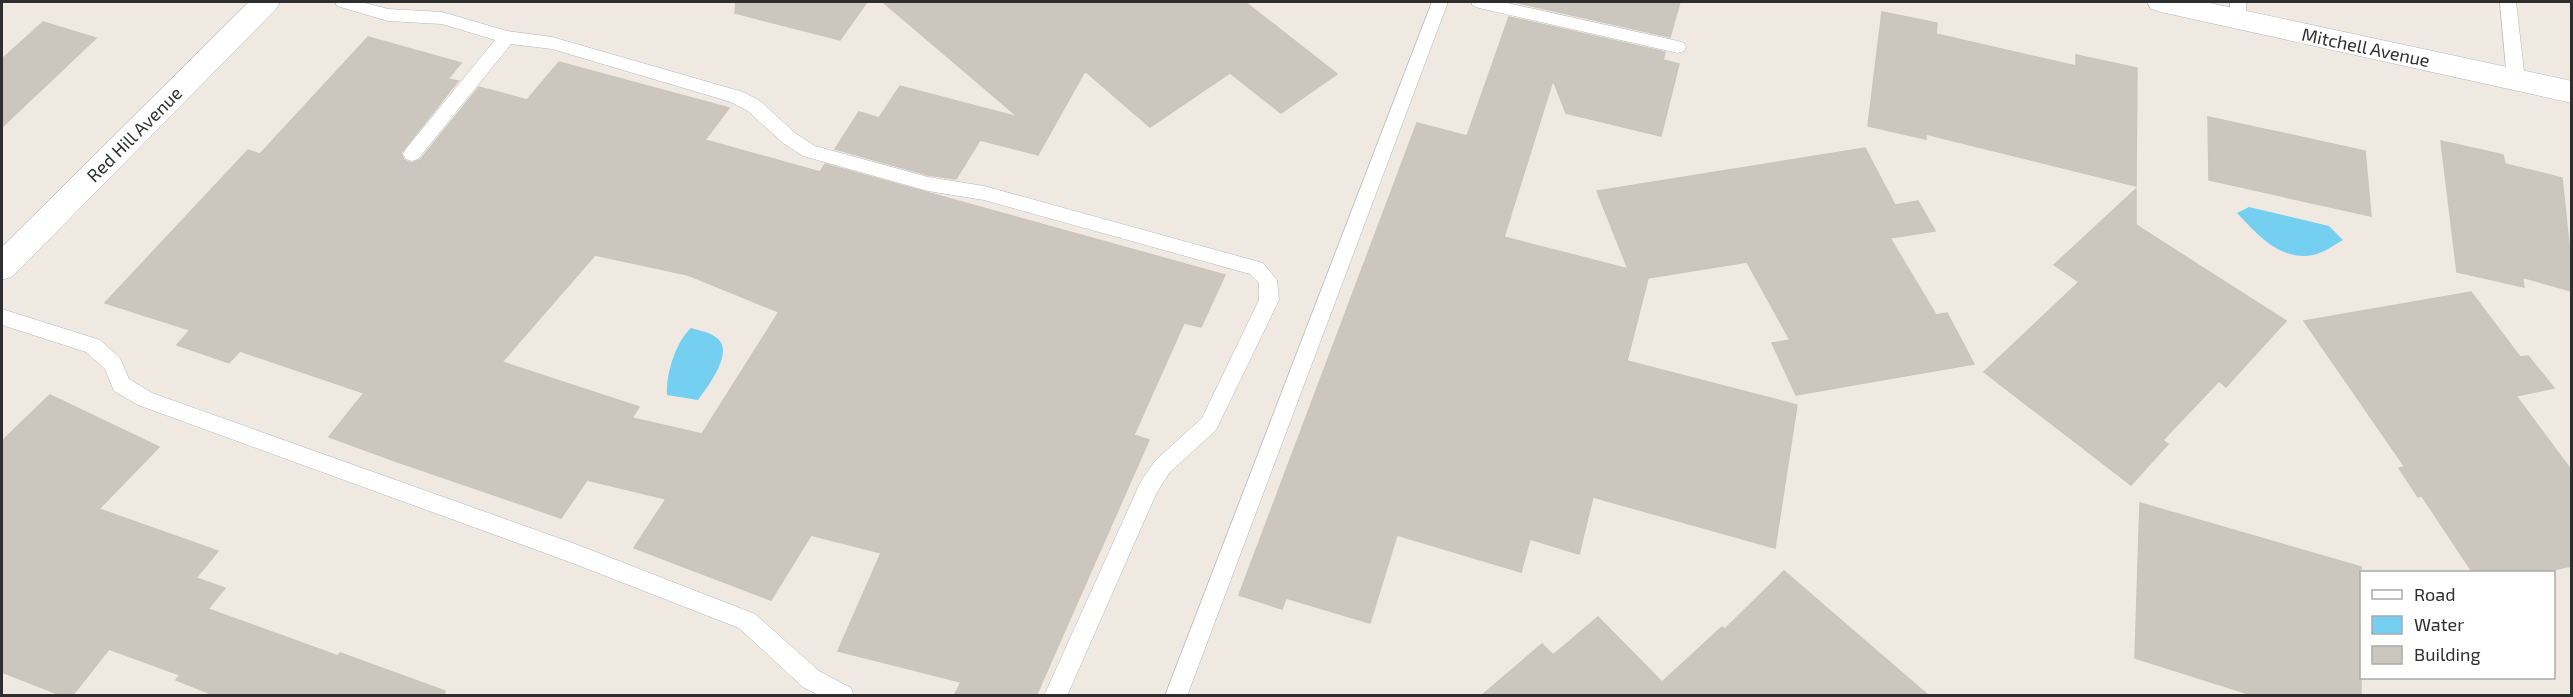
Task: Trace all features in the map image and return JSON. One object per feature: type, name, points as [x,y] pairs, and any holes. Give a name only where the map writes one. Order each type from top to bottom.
[{"type":"street","name":"Red Hill Avenue","points":[[2,267],[267,2]]},
{"type":"street","name":"Mitchell Avenue","points":[[2161,2],[2238,10],[2571,92]]},
{"type":"lane","points":[[343,2],[388,15],[442,18],[507,37],[552,43],[737,97],[754,106],[789,138],[809,151],[928,184],[984,193],[1256,268],[1268,280],[1269,300],[1209,423],[1162,467],[1148,488],[1055,696]]},
{"type":"lane","points":[[1176,696],[1440,2]]},
{"type":"lane","points":[[1479,2],[1678,47]]},
{"type":"lane","points":[[2508,2],[2516,80]]},
{"type":"lane","points":[[412,154],[507,37]]},
{"type":"lane","points":[[2,316],[93,346],[113,364],[121,385],[145,399],[567,551],[747,621],[811,679],[843,696]]},
{"type":"water","points":[[2249,207],[2329,226],[2343,240],[2313,255],[2290,254],[2262,238],[2237,213]]},
{"type":"water","points":[[691,328],[709,333],[718,339],[723,353],[717,370],[698,400],[667,395],[668,378],[676,350]]},
{"type":"building","points":[[736,2],[867,2],[840,40],[735,13]]},
{"type":"building","points":[[883,2],[1245,2],[1337,74],[1281,113],[1230,73],[1150,127],[1085,71],[1038,155],[980,140],[956,179],[928,175],[835,149],[859,112],[879,118],[900,86],[1018,117]]},
{"type":"building","points":[[1514,2],[1680,2],[1670,37]]},
{"type":"building","points":[[1882,12],[1937,23],[1936,34],[2076,66],[2076,55],[2137,68],[2136,186],[1926,134],[1926,139],[1868,126]]},
{"type":"building","points":[[1509,17],[1665,52],[1663,60],[1679,64],[1661,136],[1566,113],[1553,80],[1504,237],[1628,269],[1597,191],[1865,148],[1895,205],[1918,201],[1935,231],[1890,238],[1936,315],[1947,313],[1974,364],[1796,395],[1772,343],[1790,340],[1747,262],[1648,278],[1627,361],[1797,405],[1775,548],[1593,497],[1579,554],[1530,539],[1521,572],[1397,535],[1370,623],[1286,598],[1282,609],[1239,595],[1417,123],[1467,136]]},
{"type":"building","points":[[43,22],[96,38],[2,127],[2,59]]},
{"type":"building","points":[[368,37],[461,63],[448,79],[458,81],[401,153],[404,160],[411,163],[420,160],[479,87],[527,100],[559,62],[729,108],[705,140],[820,172],[825,164],[1225,275],[1201,327],[1184,323],[1134,435],[1149,440],[1036,696],[954,696],[961,682],[838,651],[881,553],[811,535],[771,600],[634,548],[666,499],[587,480],[561,518],[395,461],[329,437],[364,393],[240,351],[229,363],[177,345],[190,330],[105,303],[248,150],[260,154]],"holes":[[[595,255],[688,275],[779,312],[702,434],[632,418],[639,407],[502,362]]]},
{"type":"building","points":[[2208,117],[2365,151],[2371,216],[2209,180]]},
{"type":"building","points":[[2441,141],[2503,155],[2505,164],[2562,178],[2571,264],[2571,291],[2522,277],[2524,287],[2457,272]]},
{"type":"building","points":[[2136,189],[2136,225],[2286,321],[2226,387],[2219,381],[2163,440],[2168,444],[2131,485],[1984,372],[2079,282],[2054,265]]},
{"type":"building","points":[[2471,292],[2520,357],[2528,356],[2554,388],[2516,396],[2571,470],[2571,566],[2550,571],[2472,571],[2422,496],[2418,497],[2399,468],[2405,467],[2304,321]]},
{"type":"building","points":[[50,395],[159,447],[99,509],[218,551],[196,578],[225,588],[208,609],[338,656],[340,653],[445,691],[444,696],[216,696],[176,680],[180,675],[109,649],[72,696],[63,696],[2,672],[2,441]]},
{"type":"building","points":[[2140,503],[2361,567],[2361,696],[2255,696],[2135,658]]},
{"type":"building","points":[[1784,571],[1929,696],[1481,696],[1542,644],[1553,655],[1598,617],[1662,682],[1722,627],[1725,629]]}]
